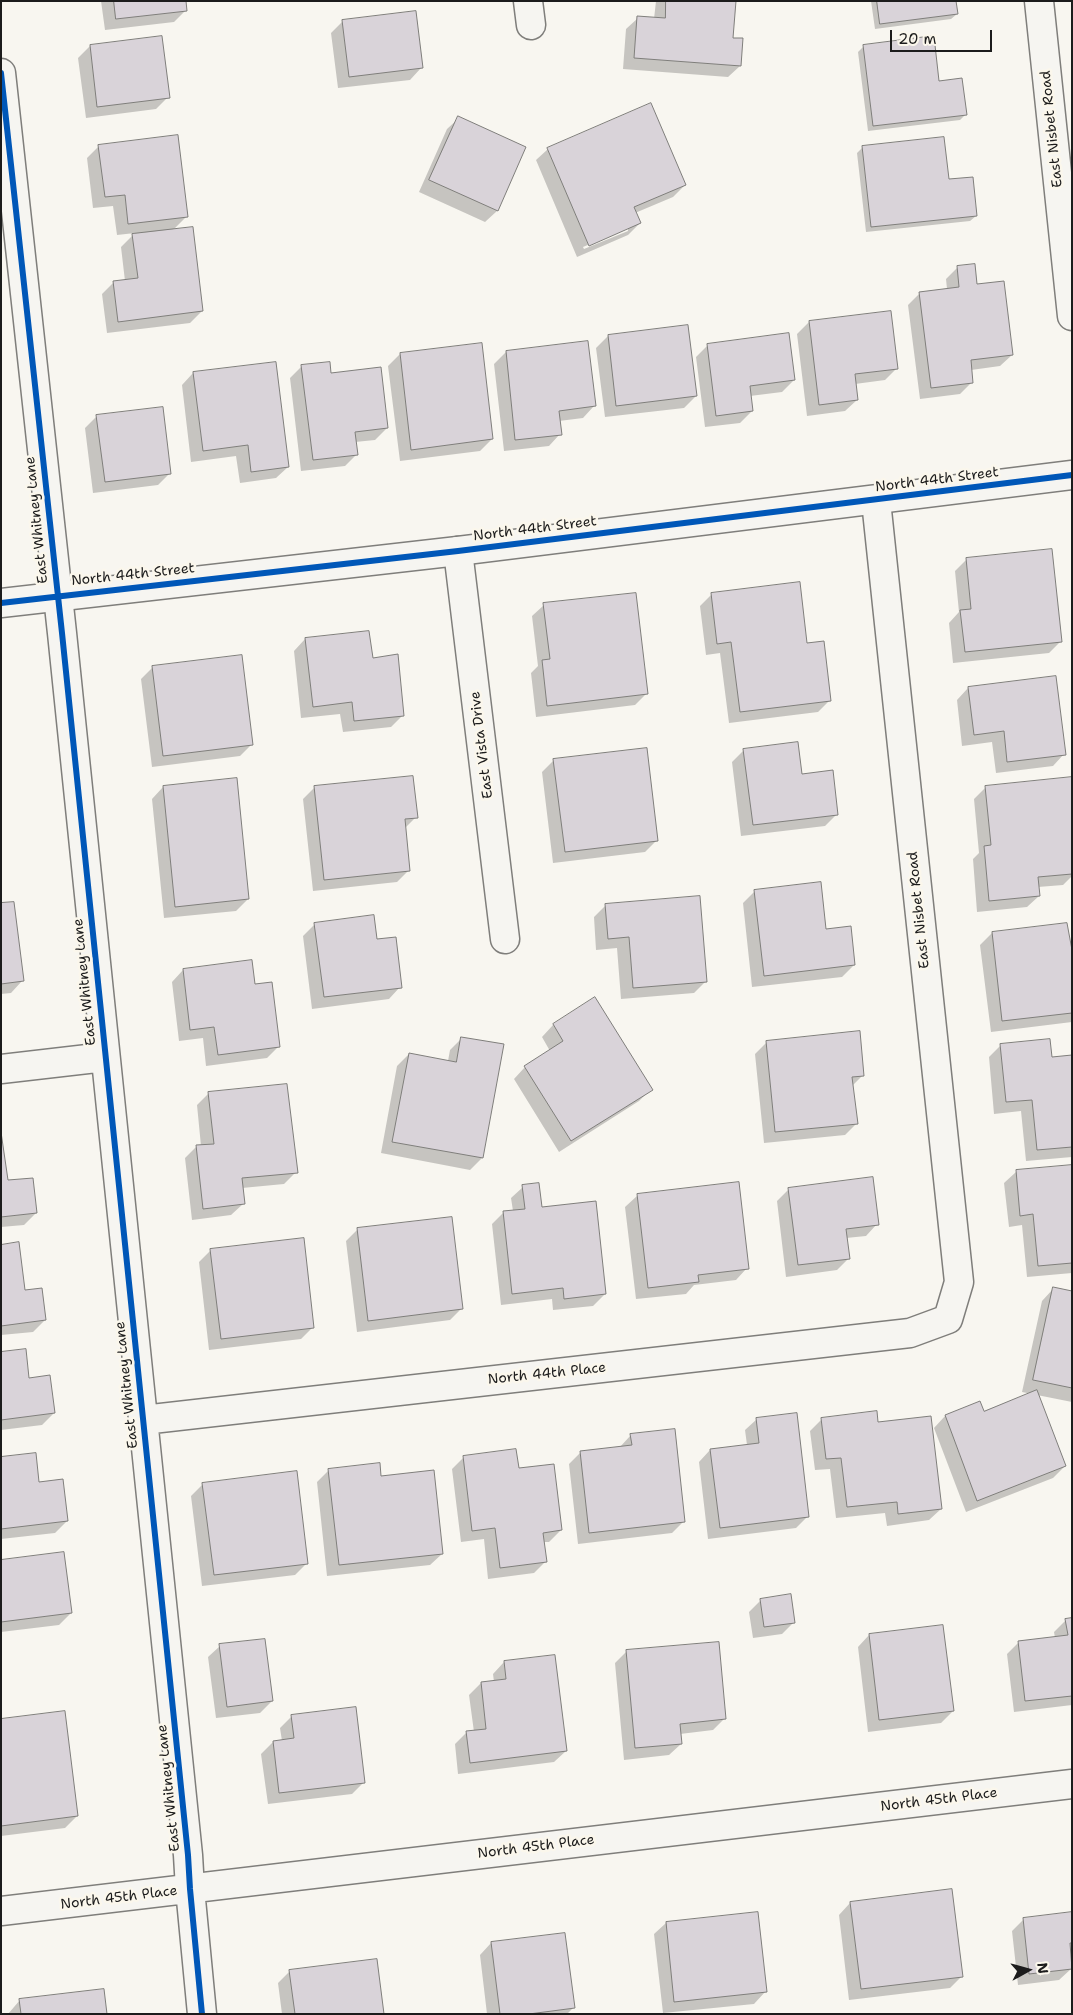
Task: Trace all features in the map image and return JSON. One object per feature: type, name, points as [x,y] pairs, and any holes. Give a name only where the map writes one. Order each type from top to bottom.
[{"type":"street","name":"East Nisbet Road","points":[[1039,1],[1072,316]]},
{"type":"street","name":"East Whitney Lane","points":[[1,73],[3,113],[58,596],[188,1855],[202,2014]]},
{"type":"street","name":"North 44th Street","points":[[1,603],[458,551],[876,501],[1072,475]]},
{"type":"street","name":"East Nisbet Road","points":[[876,501],[959,1282],[948,1318]]},
{"type":"street","name":"East Vista Drive","points":[[458,551],[505,939]]},
{"type":"street","points":[[1,1070],[105,1057]]},
{"type":"street","name":"North 44th Place","points":[[143,1420],[910,1333],[948,1318]]},
{"type":"street","name":"North 45th Place","points":[[1,1912],[1072,1784]]},
{"type":"building","points":[[114,1],[186,1],[187,11],[116,19]]},
{"type":"building","points":[[666,1],[736,1],[733,38],[743,38],[741,66],[634,58],[637,16],[665,18]]},
{"type":"building","points":[[877,1],[956,1],[958,14],[880,24]]},
{"type":"building","points":[[416,11],[423,68],[349,77],[342,20]]},
{"type":"building","points":[[162,36],[170,98],[97,107],[90,45]]},
{"type":"building","points":[[934,36],[939,81],[962,78],[967,115],[873,126],[863,45]]},
{"type":"building","points":[[651,103],[686,185],[634,207],[641,223],[589,246],[547,148]]},
{"type":"building","points":[[458,116],[526,147],[498,211],[429,180]]},
{"type":"building","points":[[178,135],[188,217],[128,224],[125,195],[105,197],[98,145]]},
{"type":"building","points":[[944,137],[949,179],[973,177],[977,216],[871,227],[862,146]]},
{"type":"building","points":[[193,227],[203,311],[118,322],[113,281],[138,278],[132,234]]},
{"type":"building","points":[[975,264],[977,284],[1004,281],[1013,355],[971,360],[973,383],[931,388],[919,292],[959,287],[957,266]]},
{"type":"building","points":[[891,311],[898,369],[855,374],[858,400],[819,405],[809,321]]},
{"type":"building","points":[[688,325],[697,396],[616,406],[608,335]]},
{"type":"building","points":[[789,333],[795,380],[750,386],[753,411],[716,416],[707,344]]},
{"type":"building","points":[[588,341],[596,406],[559,411],[562,435],[515,440],[506,351]]},
{"type":"building","points":[[482,343],[493,439],[411,450],[400,353]]},
{"type":"building","points":[[276,362],[289,467],[251,472],[248,445],[203,451],[193,372]]},
{"type":"building","points":[[330,362],[331,373],[381,367],[388,428],[355,432],[358,455],[313,460],[301,365]]},
{"type":"building","points":[[163,407],[171,474],[105,482],[96,415]]},
{"type":"building","points":[[1052,549],[1062,642],[965,652],[960,610],[971,609],[966,558]]},
{"type":"building","points":[[800,582],[807,643],[824,641],[831,701],[740,712],[731,642],[717,644],[711,593]]},
{"type":"building","points":[[636,593],[648,694],[547,706],[542,660],[550,659],[543,603]]},
{"type":"building","points":[[369,631],[373,658],[398,654],[404,716],[354,721],[352,702],[313,707],[305,638]]},
{"type":"building","points":[[242,655],[253,745],[163,756],[152,666]]},
{"type":"building","points":[[1056,676],[1066,755],[1007,762],[1004,731],[974,735],[968,687]]},
{"type":"building","points":[[798,742],[802,774],[833,770],[838,815],[753,825],[743,749]]},
{"type":"building","points":[[647,748],[658,841],[565,852],[553,759]]},
{"type":"building","points":[[413,776],[418,818],[405,819],[410,871],[324,880],[314,786]]},
{"type":"building","points":[[1072,777],[1072,874],[1038,877],[1040,896],[989,901],[984,846],[991,845],[985,786]]},
{"type":"building","points":[[237,778],[249,899],[175,907],[163,786]]},
{"type":"building","points":[[821,882],[826,929],[851,926],[855,965],[764,976],[754,890]]},
{"type":"building","points":[[700,896],[707,982],[633,988],[629,937],[608,939],[605,904]]},
{"type":"building","points":[[14,902],[24,981],[1,984],[1,903]]},
{"type":"building","points":[[374,915],[377,939],[396,937],[402,988],[324,997],[314,923]]},
{"type":"building","points":[[1067,923],[1072,950],[1072,1013],[1002,1021],[992,932]]},
{"type":"building","points":[[252,960],[255,984],[272,982],[280,1047],[218,1055],[214,1027],[190,1030],[183,969]]},
{"type":"building","points":[[595,997],[653,1090],[571,1141],[524,1066],[563,1041],[553,1024]]},
{"type":"building","points":[[860,1031],[864,1076],[852,1077],[858,1124],[775,1132],[766,1041]]},
{"type":"building","points":[[461,1037],[504,1044],[483,1158],[392,1142],[409,1053],[456,1062]]},
{"type":"building","points":[[1050,1039],[1052,1057],[1072,1055],[1072,1147],[1037,1150],[1032,1100],[1006,1102],[1000,1044]]},
{"type":"building","points":[[287,1084],[298,1173],[242,1178],[245,1204],[203,1209],[196,1145],[214,1144],[208,1092]]},
{"type":"building","points":[[1,1132],[8,1180],[33,1178],[37,1213],[1,1217]]},
{"type":"building","points":[[1072,1165],[1072,1263],[1038,1266],[1033,1214],[1020,1216],[1016,1170]]},
{"type":"building","points":[[873,1177],[879,1225],[846,1229],[850,1259],[798,1265],[788,1188]]},
{"type":"building","points":[[739,1182],[749,1269],[698,1275],[699,1282],[648,1288],[637,1194]]},
{"type":"building","points":[[539,1183],[542,1207],[596,1201],[606,1294],[564,1299],[563,1288],[512,1294],[503,1211],[525,1209],[522,1185]]},
{"type":"building","points":[[452,1217],[463,1309],[368,1321],[357,1228]]},
{"type":"building","points":[[304,1238],[314,1328],[221,1339],[210,1249]]},
{"type":"building","points":[[19,1242],[25,1290],[42,1288],[46,1320],[1,1326],[1,1245]]},
{"type":"building","points":[[1053,1287],[1072,1291],[1072,1388],[1033,1380]]},
{"type":"building","points":[[26,1349],[29,1378],[50,1375],[55,1413],[1,1420],[1,1352]]},
{"type":"building","points":[[1037,1390],[1066,1466],[977,1501],[945,1415],[980,1401],[984,1411]]},
{"type":"building","points":[[877,1411],[878,1422],[931,1416],[942,1509],[898,1514],[897,1502],[847,1507],[841,1458],[826,1459],[821,1418]]},
{"type":"building","points":[[797,1413],[809,1517],[720,1528],[710,1449],[759,1443],[756,1418]]},
{"type":"building","points":[[675,1429],[685,1522],[589,1533],[580,1451],[632,1445],[630,1434]]},
{"type":"building","points":[[516,1449],[519,1468],[554,1464],[562,1530],[543,1533],[547,1562],[500,1568],[495,1528],[472,1531],[463,1456]]},
{"type":"building","points":[[36,1453],[39,1482],[63,1479],[68,1521],[1,1529],[1,1457]]},
{"type":"building","points":[[380,1463],[381,1476],[434,1470],[443,1554],[339,1565],[328,1469]]},
{"type":"building","points":[[297,1471],[308,1564],[214,1575],[202,1483]]},
{"type":"building","points":[[64,1552],[72,1613],[1,1622],[1,1560]]},
{"type":"building","points":[[791,1594],[795,1623],[764,1627],[760,1599]]},
{"type":"building","points":[[1072,1618],[1072,1696],[1025,1701],[1018,1641],[1068,1635],[1065,1619]]},
{"type":"building","points":[[943,1625],[954,1711],[879,1720],[869,1634]]},
{"type":"building","points":[[265,1639],[273,1701],[227,1707],[219,1644]]},
{"type":"building","points":[[719,1642],[726,1719],[680,1724],[682,1744],[635,1748],[626,1650]]},
{"type":"building","points":[[555,1655],[567,1751],[470,1763],[466,1731],[486,1729],[481,1682],[506,1679],[504,1661]]},
{"type":"building","points":[[356,1707],[365,1783],[279,1793],[273,1741],[294,1738],[291,1715]]},
{"type":"building","points":[[65,1711],[78,1816],[1,1826],[1,1719]]},
{"type":"building","points":[[952,1889],[963,1977],[861,1989],[850,1902]]},
{"type":"building","points":[[758,1912],[767,1992],[674,2002],[666,1922]]},
{"type":"building","points":[[1072,1912],[1072,1943],[1070,1943],[1072,1969],[1029,1974],[1023,1918]]},
{"type":"building","points":[[565,1933],[575,2008],[529,2014],[500,2014],[491,1942]]},
{"type":"building","points":[[377,1959],[384,2014],[295,2014],[289,1970]]},
{"type":"building","points":[[104,1989],[107,2014],[21,2014],[19,1999]]},
{"type":"cycle path","points":[[1,73],[62,633],[188,1855],[202,2014]]},
{"type":"cycle path","points":[[1,603],[458,551],[1072,475]]}]
